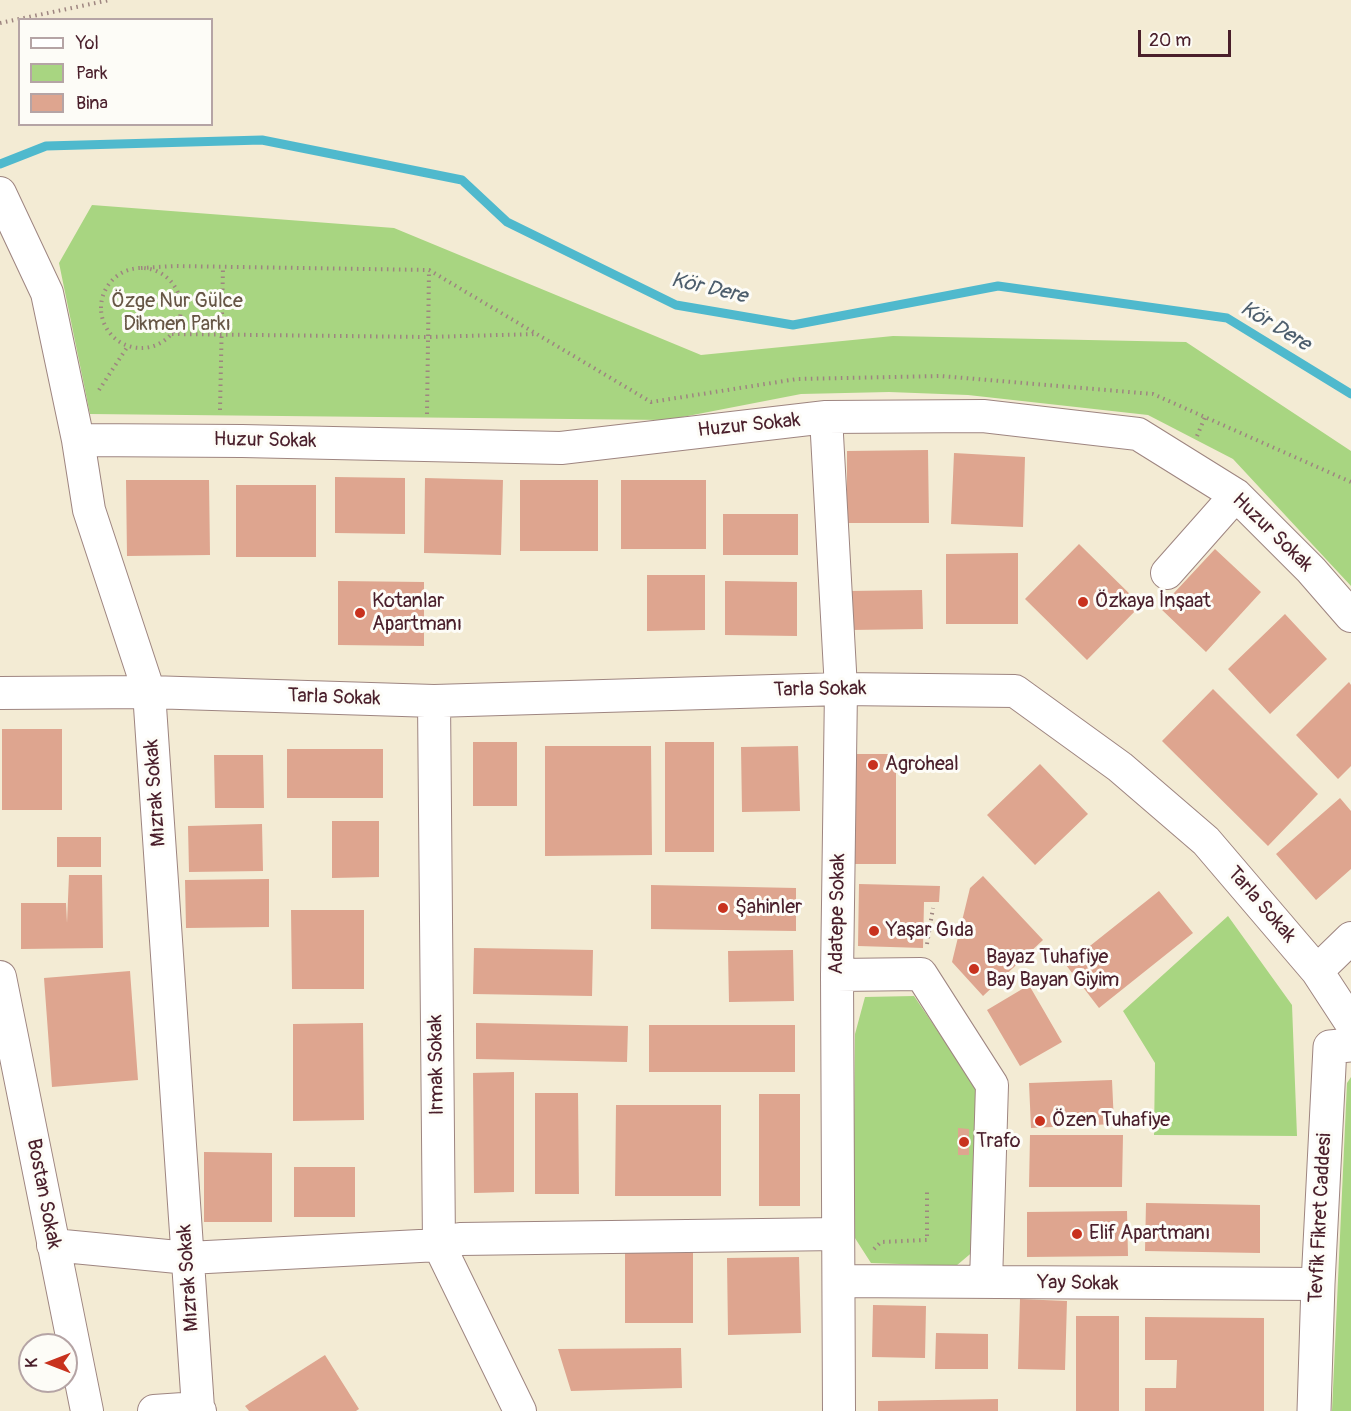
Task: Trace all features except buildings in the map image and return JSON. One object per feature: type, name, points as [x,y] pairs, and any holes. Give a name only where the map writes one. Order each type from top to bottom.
[{"type":"street","name":"Mızrak Sokak","points":[[1,195],[47,292],[77,433],[89,510],[149,692],[199,1409]]},
{"type":"street","name":"Huzur Sokak","points":[[77,433],[219,441],[561,448],[826,417],[983,416],[1138,434],[1236,495],[1311,570],[1351,616]]},
{"type":"street","name":"Adatepe Sokak","points":[[826,417],[841,689],[837,975],[838,1234],[850,1281],[839,1411]]},
{"type":"street","points":[[1167,573],[1236,495]]},
{"type":"street","name":"Tarla Sokak","points":[[0,693],[149,692],[434,701],[841,689],[1015,691],[1120,767],[1206,841],[1317,970],[1351,1023]]},
{"type":"street","name":"Irmak Sokak","points":[[434,701],[439,1245],[520,1411]]},
{"type":"street","points":[[1317,970],[1351,938]]},
{"type":"street","points":[[837,975],[921,974],[992,1085],[986,1282]]},
{"type":"street","name":"Bostan Sokak","points":[[0,977],[87,1411]]},
{"type":"street","name":"Tevfik Fikret Caddesi","points":[[1314,1411],[1330,1047],[1351,1045]]},
{"type":"street","points":[[54,1245],[188,1258],[439,1245],[460,1239],[838,1234]]},
{"type":"street","name":"Yay Sokak","points":[[850,1281],[1318,1284]]},
{"type":"street","points":[[154,1411],[199,1409]]},
{"type":"path","points":[[24,18],[110,0]]},
{"type":"path","points":[[0,23],[18,19]]},
{"type":"path","points":[[219,441],[223,267]]},
{"type":"path","points":[[141,268],[161,273],[176,287],[182,307],[180,320],[172,334],[151,347],[138,348],[128,346],[116,339],[105,325],[102,313],[102,301],[106,289],[117,276],[128,271],[141,268],[223,267],[429,270],[651,402],[797,379],[941,376],[1153,394],[1351,482]]},
{"type":"path","points":[[428,445],[429,270]]},
{"type":"path","points":[[172,334],[428,337],[537,334]]},
{"type":"path","points":[[77,433],[128,346]]},
{"type":"path","points":[[850,1281],[867,1255],[881,1242],[927,1240],[927,1191]]},
{"type":"green space","name":"Özge Nur Gülce Dikmen Parkı","points":[[92,205],[394,228],[701,355],[893,336],[1186,342],[1351,451],[1351,586],[1233,459],[1148,415],[968,395],[889,392],[801,394],[667,420],[90,414],[59,263]]},
{"type":"green space","points":[[1228,916],[1292,1005],[1297,1136],[1154,1135],[1155,1063],[1123,1011]]},
{"type":"green space","points":[[914,996],[975,1086],[982,1244],[956,1266],[871,1263],[853,1235],[855,1034],[865,997]]},
{"type":"green space","points":[[1351,1077],[1351,1411],[1332,1411],[1347,1083]]},
{"type":"waterway","name":"Kör Dere","points":[[0,164],[46,146],[262,140],[462,180],[507,222],[676,305],[793,325],[998,286],[1227,318],[1351,394]]},
{"type":"place","name":"Özkaya İnşaat","points":[[1083,602]]},
{"type":"place","name":"Kotanlar Apartmanı","points":[[360,613]]},
{"type":"place","name":"Agroheal","points":[[873,765]]},
{"type":"place","name":"Şahinler","points":[[723,908]]},
{"type":"place","name":"Yaşar Gıda","points":[[874,931]]},
{"type":"place","name":"Bayaz Tuhafiye Bay Bayan Giyim","points":[[974,969]]},
{"type":"place","name":"Özen Tuhafiye","points":[[1040,1121]]},
{"type":"place","name":"Trafo","points":[[964,1142]]},
{"type":"place","name":"Elif Apartmanı","points":[[1077,1234]]}]
